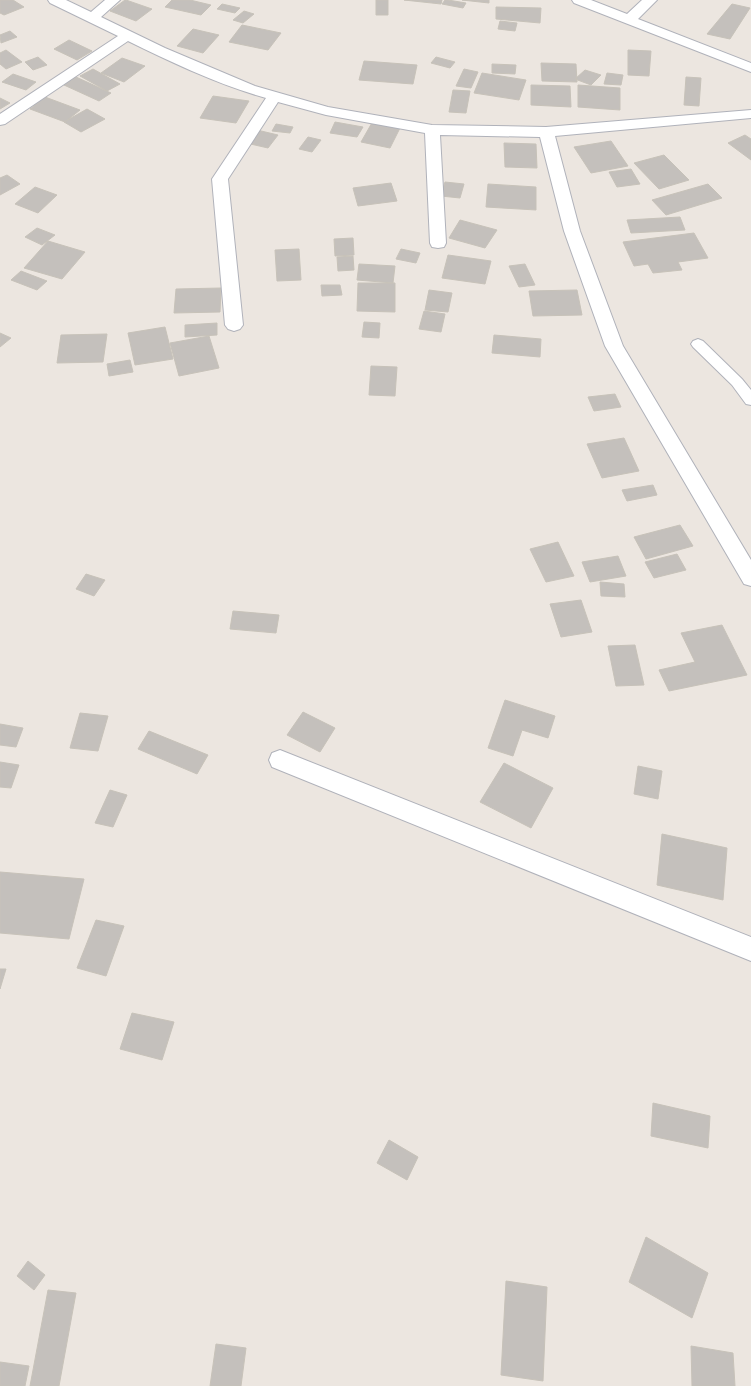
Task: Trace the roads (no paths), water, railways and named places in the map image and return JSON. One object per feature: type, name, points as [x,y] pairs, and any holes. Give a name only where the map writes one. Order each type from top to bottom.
[{"type":"street","points":[[55,0],[128,35],[250,89],[326,111],[432,130],[546,132],[751,114]]},
{"type":"street","points":[[92,18],[113,0]]},
{"type":"street","points":[[579,0],[751,68]]},
{"type":"street","points":[[629,20],[650,0]]},
{"type":"street","points":[[0,121],[128,35]]},
{"type":"street","points":[[234,325],[220,180],[275,96]]},
{"type":"street","points":[[432,130],[438,243]]},
{"type":"street","points":[[546,132],[572,231],[614,346],[751,578]]},
{"type":"street","points":[[280,760],[751,949]]},
{"type":"lane","points":[[698,344],[737,382],[751,400]]}]
